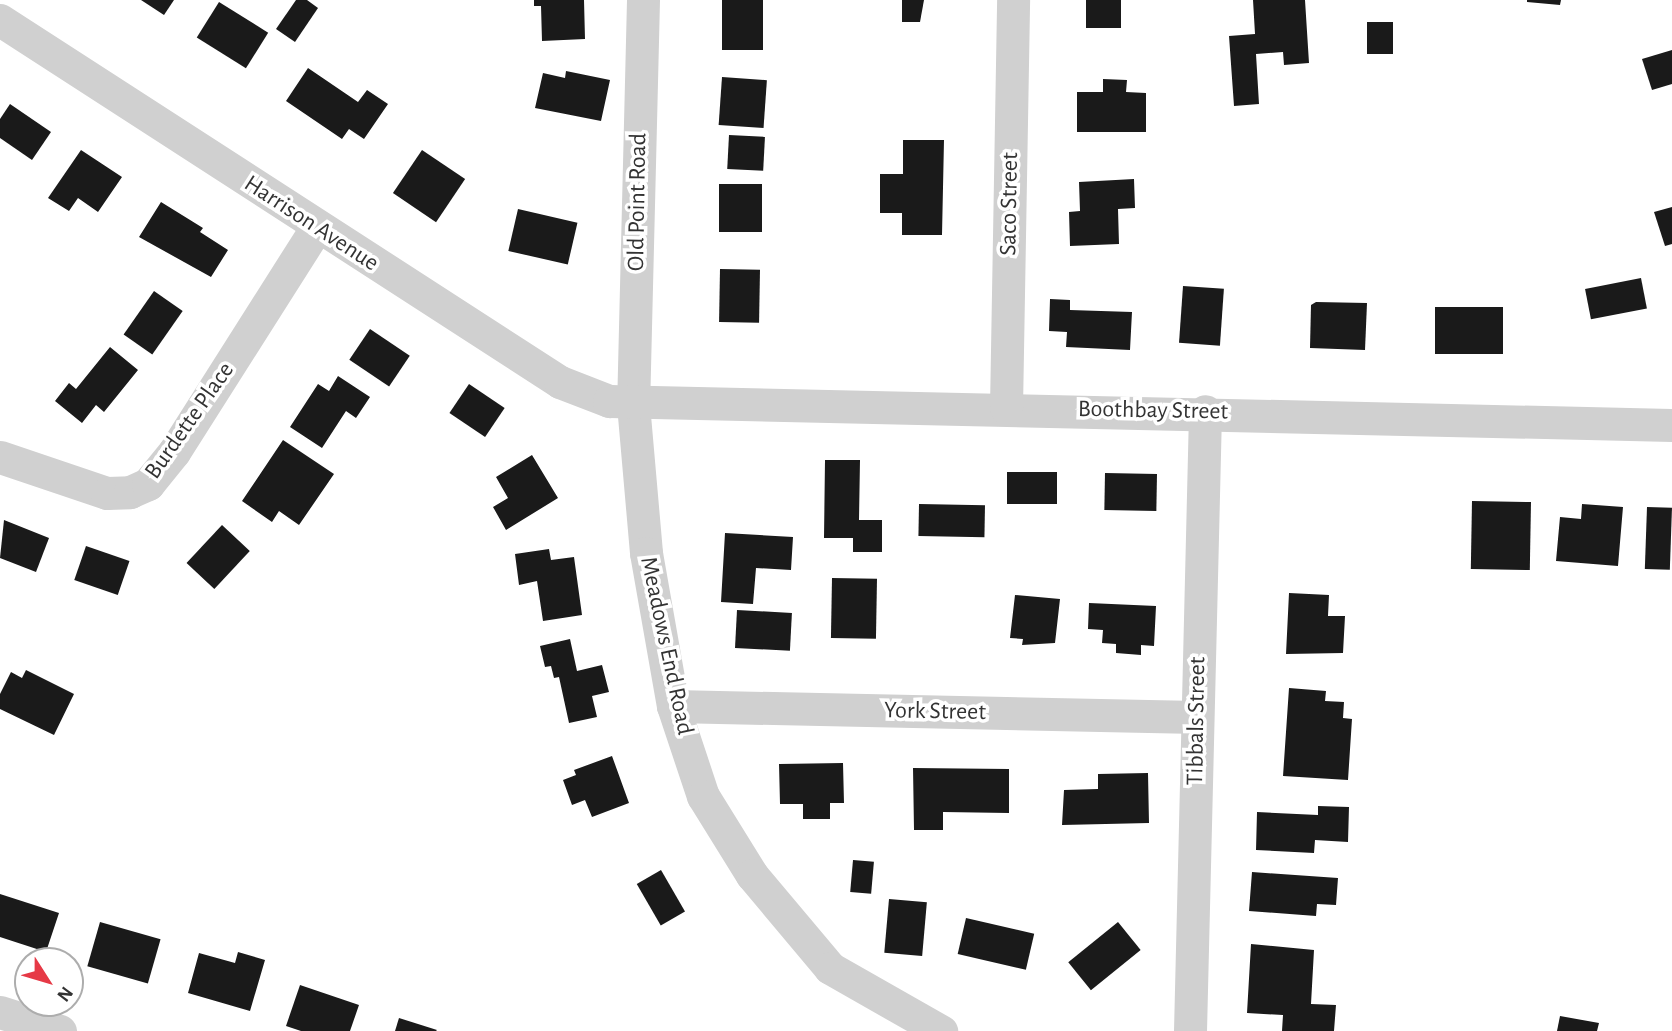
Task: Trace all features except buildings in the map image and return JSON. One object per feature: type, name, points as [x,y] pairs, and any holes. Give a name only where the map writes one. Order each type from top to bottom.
[{"type":"street","name":"Old Point Road","points":[[633,404],[643,0]]},
{"type":"street","name":"Saco Street","points":[[1006,408],[1013,0]]},
{"type":"street","name":"Harrison Avenue","points":[[0,20],[316,228],[560,382],[582,393],[633,404]]},
{"type":"street","name":"Burdette Place","points":[[0,457],[107,493],[130,492],[148,484],[174,453],[316,228]]},
{"type":"street","name":"Boothbay Street","points":[[633,404],[1205,411],[1672,425]]},
{"type":"street","name":"Meadows End Road","points":[[633,404],[646,553],[673,706],[703,796],[752,874],[830,968],[941,1031]]},
{"type":"street","name":"Tibbals Street","points":[[1190,1031],[1205,411]]},
{"type":"street","name":"York Street","points":[[673,706],[1198,718]]},
{"type":"street","points":[[0,1012],[60,1031]]}]
